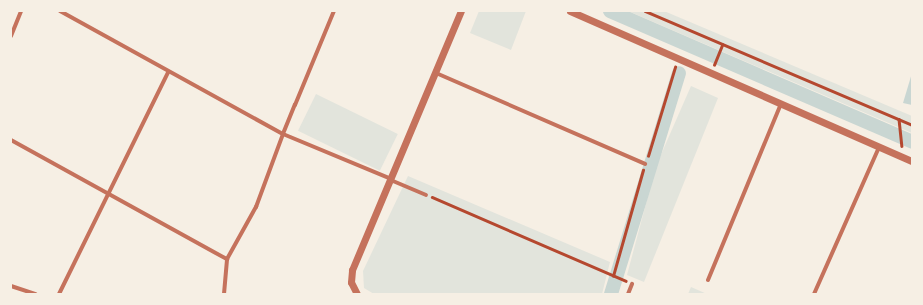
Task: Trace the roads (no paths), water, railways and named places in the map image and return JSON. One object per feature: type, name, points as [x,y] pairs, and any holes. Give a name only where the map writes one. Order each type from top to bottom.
[{"type":"street","points":[[11,36],[21,11]]},
{"type":"street","points":[[60,11],[168,72],[283,134],[426,195]]},
{"type":"street","points":[[224,294],[227,258],[256,207],[283,134],[334,11]]},
{"type":"street","points":[[357,294],[351,282],[352,270],[461,11]]},
{"type":"street","points":[[570,11],[677,60],[782,103],[912,161]]},
{"type":"street","points":[[59,294],[168,72]]},
{"type":"street","points":[[436,73],[645,164]]},
{"type":"street","points":[[708,280],[782,103]]},
{"type":"street","points":[[11,140],[107,195],[227,258]]},
{"type":"street","points":[[814,294],[878,147]]},
{"type":"street","points":[[628,294],[632,284]]},
{"type":"street","points":[[11,286],[36,294]]},
{"type":"waterway","points":[[610,11],[912,142]]},
{"type":"waterway","points":[[611,294],[679,73]]}]
